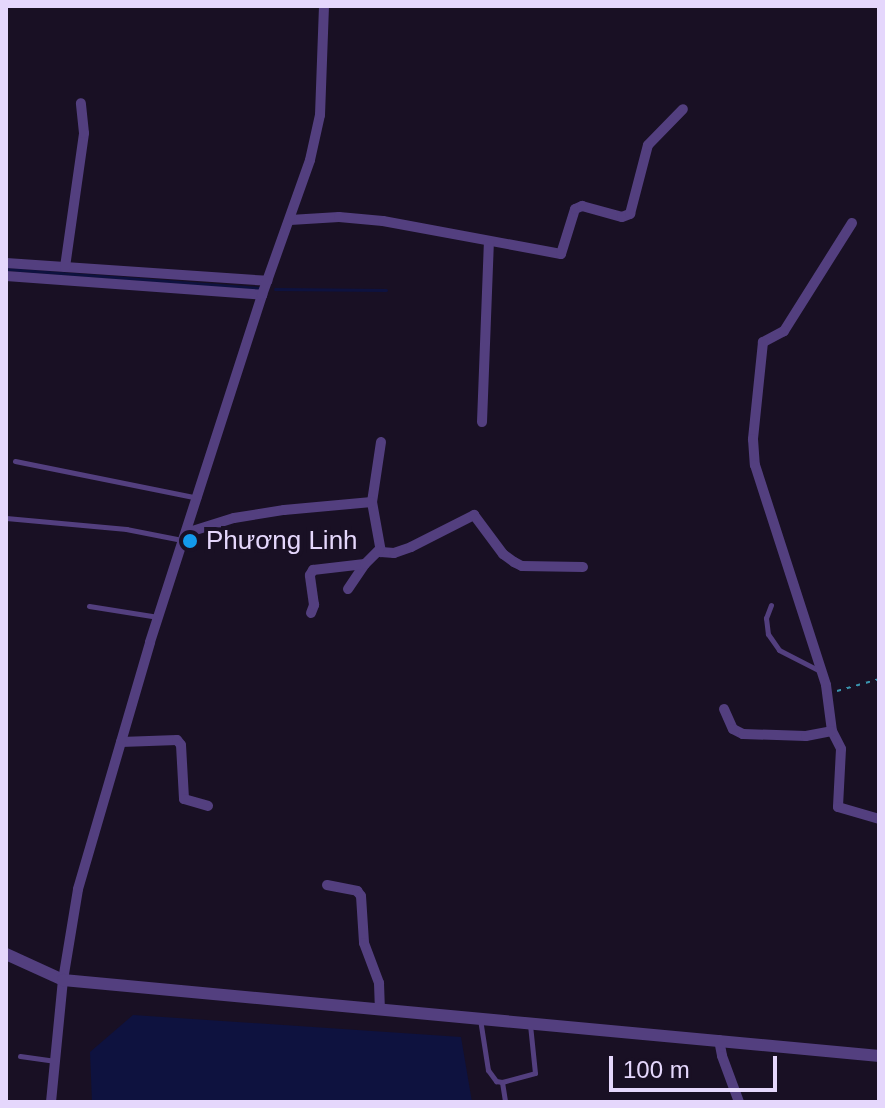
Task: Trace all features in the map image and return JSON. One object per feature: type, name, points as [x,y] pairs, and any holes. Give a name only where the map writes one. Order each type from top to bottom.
[{"type":"street","points":[[51,1102],[63,980],[78,889],[158,617],[262,295],[310,160],[320,115],[324,6]]},
{"type":"street","points":[[65,267],[84,133],[81,103]]},
{"type":"street","points":[[290,220],[339,217],[383,221],[561,254],[575,209],[582,206],[622,217],[630,214],[648,145],[683,109]]},
{"type":"street","points":[[852,223],[784,331],[763,342],[753,439],[755,465],[823,673],[832,731],[841,749],[838,807],[879,819]]},
{"type":"street","points":[[482,422],[489,242]]},
{"type":"street","points":[[6,263],[267,281]]},
{"type":"street","points":[[6,276],[262,295]]},
{"type":"street","points":[[379,550],[372,502],[381,442]]},
{"type":"street","points":[[185,536],[234,518],[372,502]]},
{"type":"street","points":[[379,550],[386,554],[403,550],[474,515],[514,562],[522,566],[583,567]]},
{"type":"street","points":[[348,589],[379,550]]},
{"type":"street","points":[[311,613],[314,605],[313,570],[365,564]]},
{"type":"street","points":[[724,709],[733,729],[743,734],[806,736],[832,731]]},
{"type":"street","points":[[121,742],[177,740],[181,745],[184,799],[208,806]]},
{"type":"street","points":[[327,885],[357,891],[361,896],[364,943],[379,983],[380,1009]]},
{"type":"street","points":[[6,954],[63,980],[879,1056]]},
{"type":"street","points":[[719,1040],[739,1102]]},
{"type":"lane","points":[[15,461],[198,498]]},
{"type":"lane","points":[[6,518],[185,536]]},
{"type":"lane","points":[[771,605],[766,618],[768,634],[779,650],[823,673]]},
{"type":"lane","points":[[89,606],[158,617]]},
{"type":"lane","points":[[480,1018],[488,1070],[496,1081],[502,1082],[535,1073],[530,1023]]},
{"type":"lane","points":[[20,1056],[56,1061]]},
{"type":"lane","points":[[502,1082],[505,1102]]},
{"type":"path","points":[[828,694],[879,679]]},
{"type":"shaded area","points":[[133,1015],[461,1037],[472,1102],[92,1102],[90,1052]]},
{"type":"waterway","points":[[6,269],[261,288]]},
{"type":"waterway","points":[[275,289],[386,290]]},
{"type":"place","name":"Phương Linh","points":[[190,541]]}]
